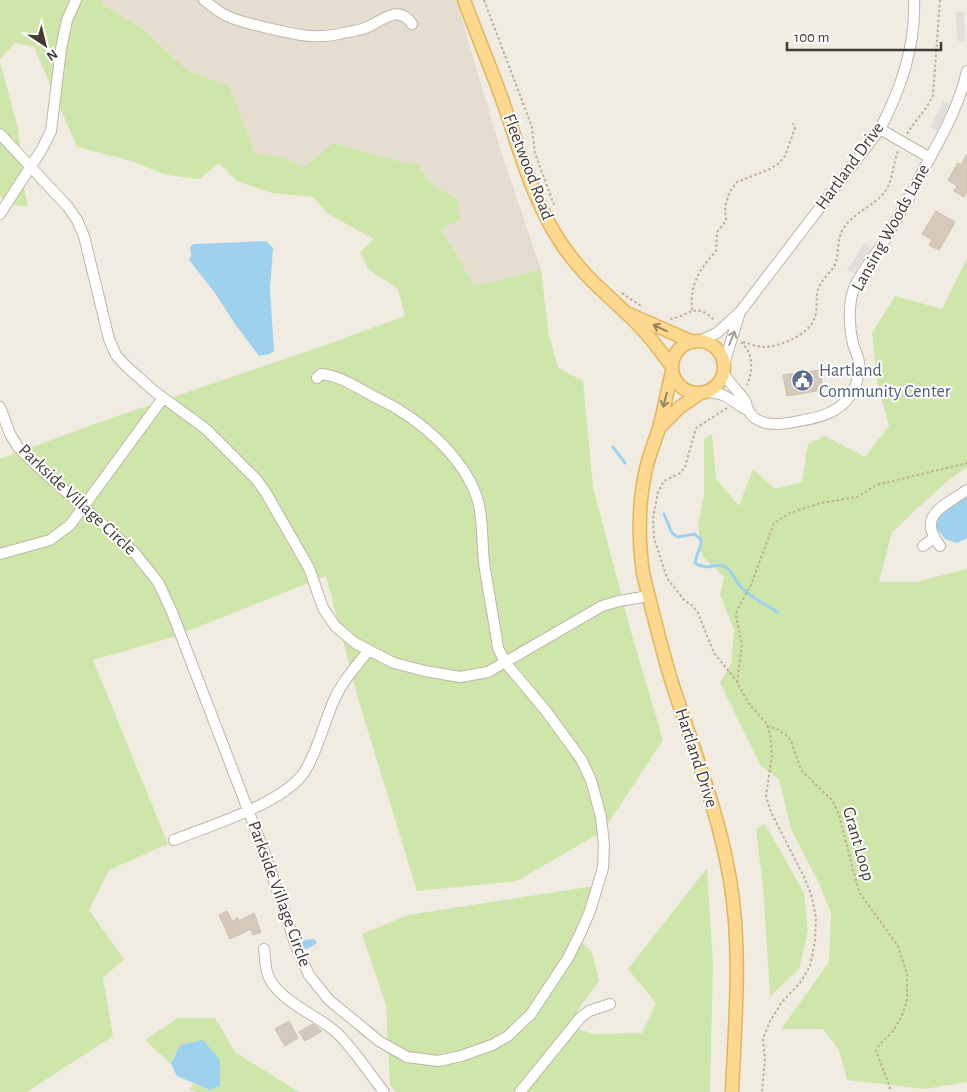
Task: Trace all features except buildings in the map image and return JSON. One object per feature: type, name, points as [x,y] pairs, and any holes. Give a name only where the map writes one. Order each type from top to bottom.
[{"type":"main road","name":"Fleetwood Road","points":[[464,0],[502,98],[528,174],[551,228],[575,263],[593,284],[626,313],[652,340],[672,370]]},
{"type":"main road","name":"Fleetwood Road","points":[[626,313],[697,342]]},
{"type":"main road","points":[[697,342],[709,344],[716,348],[721,355],[724,368]]},
{"type":"main road","name":"Hartland Drive","points":[[697,342],[684,345],[677,351],[673,359],[659,428],[646,468],[640,513],[641,556],[649,596],[671,680],[711,804],[730,880],[736,921],[737,971],[732,1092]]},
{"type":"main road","name":"Hartland Drive","points":[[659,428],[680,407],[715,387],[720,380],[724,368]]},
{"type":"main road","points":[[672,370],[677,383],[683,389],[691,393],[704,393]]},
{"type":"street","points":[[0,214],[42,149],[50,131],[60,49],[67,20],[76,0]]},
{"type":"street","points":[[204,0],[224,15],[237,20],[307,37],[324,37],[365,28],[385,16],[399,14],[408,18],[412,24]]},
{"type":"street","name":"Hartland Drive","points":[[697,342],[717,333],[740,312],[880,129],[893,104],[903,76],[912,31],[914,0]]},
{"type":"street","name":"Lansing Woods Lane","points":[[704,393],[725,395],[762,422],[771,424],[783,424],[825,416],[847,400],[853,391],[858,377],[859,362],[850,326],[850,308],[854,289],[897,220],[953,115],[967,71]]},
{"type":"street","points":[[880,129],[930,158]]},
{"type":"street","points":[[0,134],[68,207],[77,220],[84,236],[109,339],[116,355],[163,398],[206,429],[256,479],[309,568],[323,608],[335,626],[355,643],[394,663],[417,670],[460,677],[488,672],[602,606],[618,601],[649,596]]},
{"type":"street","name":"Hartland Drive","points":[[724,368],[740,312]]},
{"type":"street","name":"Lansing Woods Lane","points":[[724,368],[732,387],[745,400],[749,411]]},
{"type":"street","name":"Parkside Village Circle","points":[[0,407],[10,434],[18,447],[125,542],[158,582],[172,612],[265,854],[296,946],[309,975],[329,1000],[379,1041],[407,1057],[438,1061],[461,1056],[492,1045],[508,1036],[532,1014],[568,958],[584,926],[603,868],[604,845],[597,797],[581,759],[505,662],[498,648],[485,568],[483,530],[478,504],[471,484],[461,467],[437,439],[392,406],[354,384],[330,375],[322,374],[317,378]]},
{"type":"street","points":[[0,554],[43,543],[56,537],[70,524],[163,398]]},
{"type":"street","points":[[923,546],[937,542],[930,525],[932,517],[967,490]]},
{"type":"street","points":[[174,840],[268,801],[296,781],[302,775],[312,756],[337,695],[369,650]]},
{"type":"street","points":[[264,949],[267,972],[272,983],[284,998],[307,1011],[338,1034],[384,1092]]},
{"type":"street","points":[[520,1092],[580,1018],[589,1011],[610,1004]]},
{"type":"path","points":[[484,0],[532,128],[535,153],[555,209]]},
{"type":"path","points":[[734,338],[742,342],[765,347],[802,334],[814,320],[817,308],[818,287],[836,263],[843,229],[883,194],[892,176],[895,159],[902,142],[930,104],[933,95],[940,0]]},
{"type":"path","points":[[692,310],[691,295],[693,283],[716,251],[717,232],[726,220],[725,207],[730,193],[737,182],[778,164],[784,156],[795,128],[793,123]]},
{"type":"path","points":[[617,289],[643,307]]},
{"type":"path","points":[[663,318],[670,319],[692,310],[699,310],[706,312],[719,325]]},
{"type":"path","points":[[742,342],[748,349],[751,361],[751,373],[746,387]]},
{"type":"path","points":[[729,407],[696,428],[685,467],[680,473],[664,481],[658,492],[654,504],[652,525],[654,538],[667,578],[685,601],[698,613],[714,653],[737,682],[749,704],[763,718],[767,726],[772,755],[766,796],[771,812],[812,897],[816,918],[815,941],[810,966],[800,983],[782,1002],[770,1021],[763,1039],[765,1059],[762,1092]]},
{"type":"path","points":[[737,682],[742,644],[736,617],[737,610],[751,585],[774,523],[790,513],[821,503],[857,497],[876,485],[967,463]]},
{"type":"path","name":"Grant Loop","points":[[767,726],[787,736],[791,741],[801,770],[832,800],[839,815],[859,892],[898,946],[907,974],[907,1000],[902,1016],[893,1031],[876,1051],[890,1088],[889,1092]]},
{"type":"shaded area","points":[[102,0],[456,0],[501,151],[541,270],[475,286],[441,228],[457,199],[429,182],[417,163],[401,162],[333,143],[304,167],[282,157],[255,153],[229,86],[187,70],[143,29],[101,3]]},
{"type":"shaded area","points":[[956,12],[964,12],[965,41],[957,41]]},
{"type":"shaded area","points":[[943,101],[950,104],[938,131],[930,128]]},
{"type":"shaded area","points":[[865,243],[872,248],[854,273],[847,270]]},
{"type":"green space","points":[[0,0],[102,0],[102,4],[143,29],[187,70],[229,86],[255,153],[282,157],[304,167],[333,143],[401,162],[417,163],[429,182],[457,199],[461,219],[441,229],[475,286],[541,270],[549,335],[558,368],[583,381],[593,487],[631,632],[663,740],[603,831],[517,881],[417,891],[359,702],[326,576],[170,638],[93,660],[168,844],[109,870],[89,910],[124,959],[103,978],[113,1036],[27,1092],[0,1092],[0,459],[100,422],[405,316],[398,289],[368,269],[360,252],[374,239],[328,214],[313,197],[272,193],[237,181],[219,163],[199,179],[167,175],[128,160],[77,147],[34,47],[15,43],[0,59]]},
{"type":"green space","points":[[0,62],[18,128],[23,183],[28,207],[4,203],[0,194]]},
{"type":"green space","points":[[967,258],[967,467],[945,483],[892,532],[879,582],[916,582],[967,569],[967,1082],[925,1089],[847,1080],[839,1050],[823,1029],[781,1029],[829,962],[831,913],[818,881],[791,829],[779,779],[761,766],[720,683],[731,664],[734,629],[720,595],[724,577],[702,556],[698,525],[704,495],[704,439],[712,434],[716,479],[739,506],[753,469],[775,489],[802,482],[808,444],[825,436],[865,457],[889,426],[877,382],[872,333],[895,296],[942,309]]},
{"type":"green space","points":[[765,824],[804,893],[808,931],[799,969],[770,997],[763,887],[756,829]]},
{"type":"green space","points":[[707,868],[713,963],[710,1092],[396,1092],[390,1085],[386,1005],[362,934],[408,915],[594,886],[574,935],[592,952],[599,981],[577,1011],[579,1029],[593,1034],[642,1033],[656,1003],[628,969]]},
{"type":"green space","points":[[178,1018],[215,1018],[235,1052],[299,1092],[195,1092],[190,1089],[193,1084],[210,1090],[180,1045],[171,1064],[145,1040]]},
{"type":"water","points":[[266,241],[273,248],[270,288],[274,351],[259,356],[215,293],[189,260],[191,256],[190,247],[194,244]]},
{"type":"water","points":[[967,493],[967,538],[957,543],[945,539],[936,528],[939,513]]},
{"type":"water","points":[[313,939],[317,941],[316,944],[307,949],[302,948],[301,944],[304,940]]},
{"type":"water","points":[[203,1040],[220,1060],[220,1086],[210,1090],[177,1076],[171,1064],[180,1045]]},
{"type":"waterway","points":[[613,447],[625,463]]},
{"type":"waterway","points":[[664,514],[672,533],[678,537],[694,534],[701,539],[695,563],[705,567],[724,566],[746,592],[778,612]]},
{"type":"place","name":"Hartland Community Center","points":[[803,381]]}]
